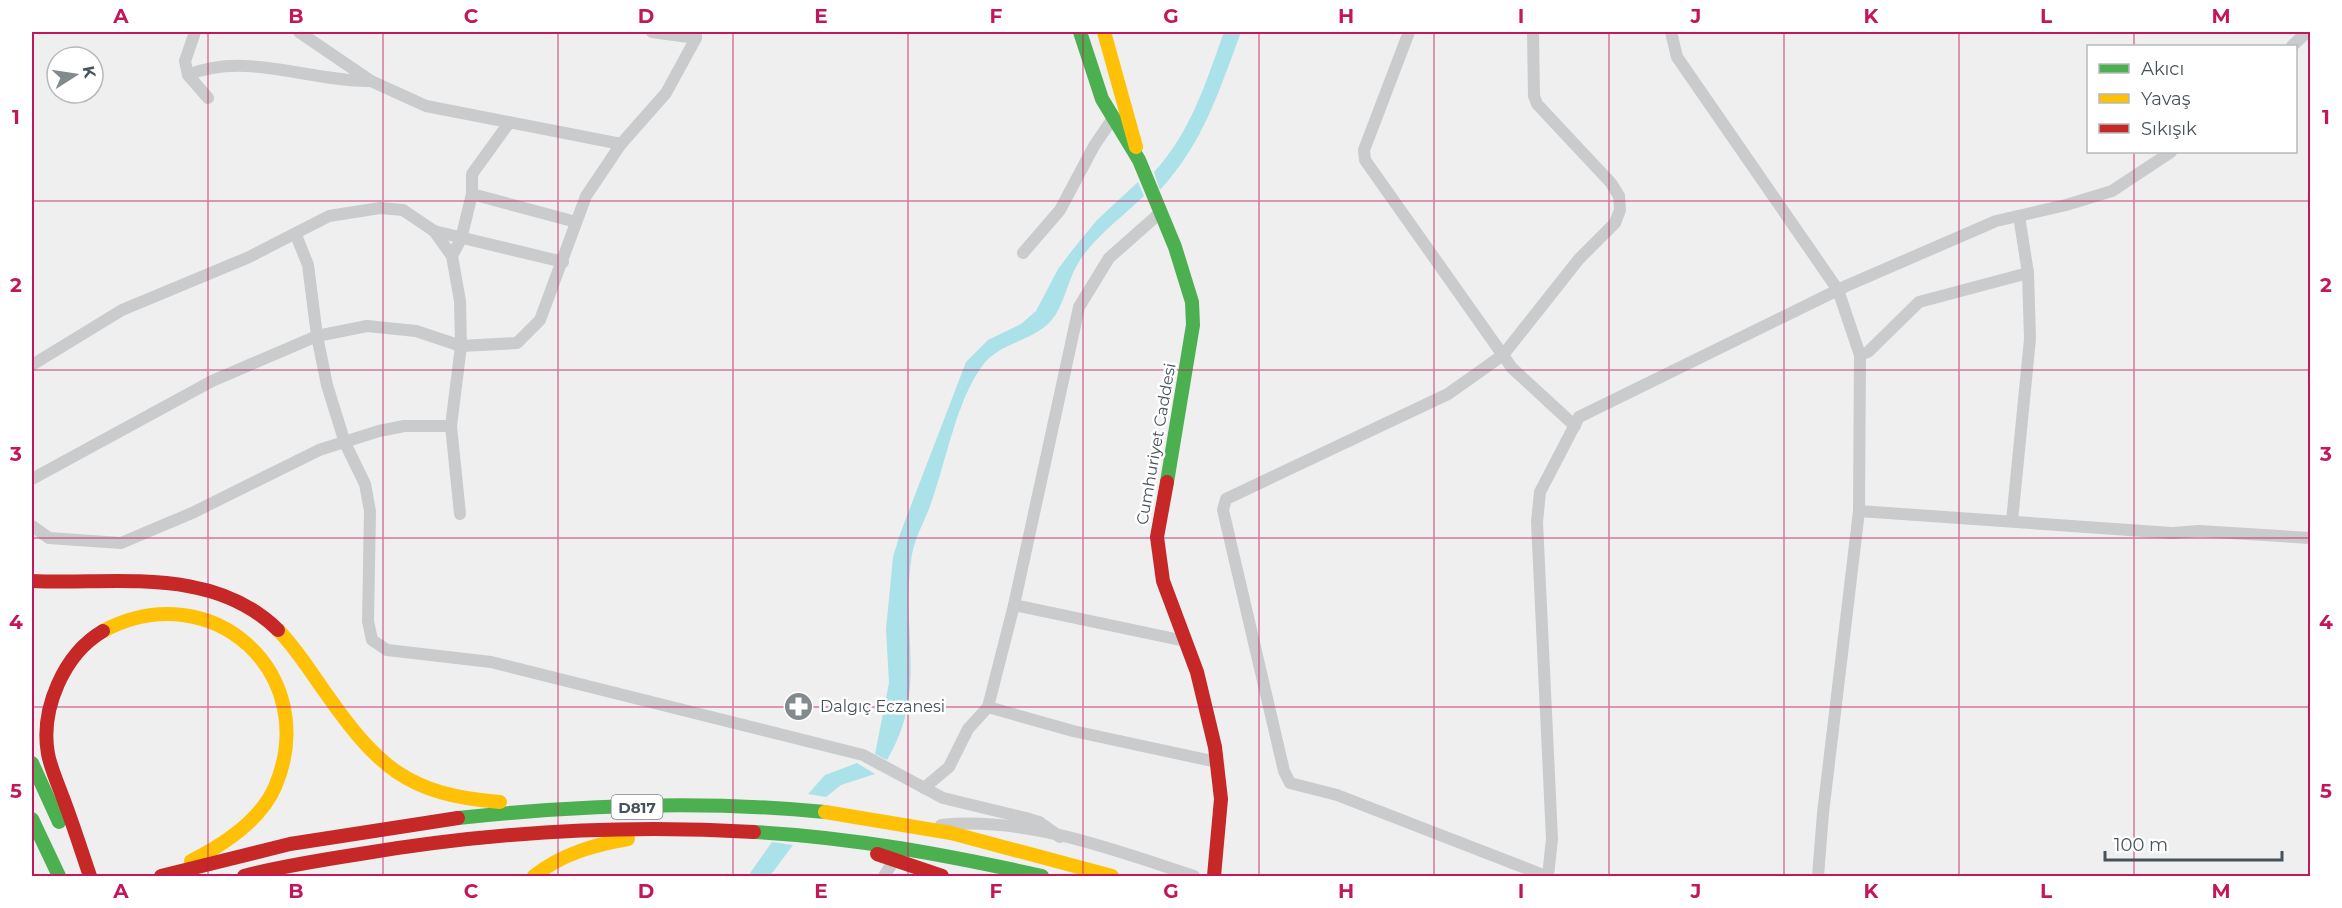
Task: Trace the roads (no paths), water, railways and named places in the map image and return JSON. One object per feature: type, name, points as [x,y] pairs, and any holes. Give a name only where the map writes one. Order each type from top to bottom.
[{"type":"main road","name":"Cumhuriyet Caddesi","points":[[1080,32],[1102,99],[1139,160],[1161,212],[1189,290],[1194,314],[1178,423],[1157,537],[1163,581],[1203,694],[1217,762],[1221,799],[1214,876]]},
{"type":"main road","points":[[1104,32],[1139,160]]},
{"type":"main road","points":[[32,581],[68,584],[175,584],[209,590],[241,602],[273,624],[297,651],[354,733],[381,764],[409,783],[438,794],[480,801],[642,806]]},
{"type":"main road","points":[[88,876],[48,754],[48,720],[54,691],[70,662],[90,639],[119,623],[152,613],[183,612],[216,621],[243,638],[264,660],[279,687],[288,725],[285,759],[274,788],[254,816],[231,836],[201,856],[160,876]]},
{"type":"main road","points":[[32,764],[88,876]]},
{"type":"main road","name":"D817","points":[[160,876],[250,852],[384,826],[506,813],[642,806],[745,807],[851,815],[927,828],[1112,876]]},
{"type":"main road","points":[[32,819],[58,876]]},
{"type":"main road","name":"D817","points":[[244,876],[387,848],[471,837],[637,827],[838,838],[929,851],[1042,876]]},
{"type":"main road","points":[[534,876],[550,862],[586,846],[718,830]]},
{"type":"main road","points":[[32,832],[58,876]]},
{"type":"main road","points":[[838,838],[852,847],[942,876]]},
{"type":"street","points":[[195,32],[185,61],[188,75],[207,98]]},
{"type":"street","points":[[298,32],[371,81],[426,106],[621,144]]},
{"type":"street","points":[[32,479],[212,381],[317,336],[367,326],[416,331],[461,346],[518,343],[540,321],[586,196],[621,144],[666,93],[696,35],[652,32]]},
{"type":"street","points":[[1409,32],[1364,150],[1365,160],[1512,368],[1575,426]]},
{"type":"street","points":[[1533,32],[1534,96],[1537,104],[1611,183],[1619,196],[1620,210],[1615,223],[1579,259],[1503,355],[1448,394],[1226,499],[1223,510],[1284,771],[1290,783],[1337,795],[1547,876],[1552,839],[1537,522],[1540,492],[1579,417],[1838,290],[1996,221],[2112,191],[2169,153]]},
{"type":"street","points":[[1671,32],[1677,57],[1838,290],[1860,355],[1859,511],[1822,813],[1824,825],[1818,876]]},
{"type":"street","points":[[2293,45],[2304,33]]},
{"type":"street","points":[[188,75],[230,65],[349,81],[371,81]]},
{"type":"street","points":[[1023,253],[1060,210],[1094,146],[1113,118]]},
{"type":"street","points":[[453,256],[461,239],[472,194],[472,174],[509,123]]},
{"type":"street","points":[[472,194],[576,222]]},
{"type":"street","points":[[32,365],[122,310],[248,258],[329,216],[380,208],[403,210],[434,231],[562,262]]},
{"type":"street","points":[[924,789],[949,767],[968,729],[988,707],[1014,605],[1079,307],[1109,258],[1161,212]]},
{"type":"street","points":[[2012,521],[2030,339],[2028,273],[2019,216]]},
{"type":"street","points":[[434,231],[453,256],[459,301],[461,346],[451,426],[460,514]]},
{"type":"street","points":[[296,235],[308,265],[317,336],[327,385],[345,443],[365,484],[370,511],[368,621],[372,640],[387,650],[491,662],[863,755],[943,798],[1039,822],[1060,837]]},
{"type":"street","points":[[1860,355],[1868,352],[1919,302],[2028,273]]},
{"type":"street","points":[[32,526],[50,538],[121,543],[192,513],[284,465],[319,450],[379,431],[404,426],[451,426]]},
{"type":"street","points":[[1859,511],[2172,533],[2199,531],[2310,538]]},
{"type":"street","points":[[1014,605],[1185,641]]},
{"type":"street","points":[[988,707],[1074,731],[1217,762]]},
{"type":"street","points":[[927,828],[942,824],[974,823],[1012,827],[1060,837],[1194,876]]},
{"type":"street","points":[[884,876],[895,859]]},
{"type":"water","points":[[1224,32],[1241,32],[1209,115],[1188,153],[1160,190],[1154,172],[1167,157],[1188,123],[1204,88]]},
{"type":"water","points":[[1138,182],[1144,196],[1086,251],[1076,267],[1056,314],[1049,323],[991,357],[983,365],[965,396],[935,492],[912,554],[909,588],[910,686],[907,710],[899,735],[887,760],[875,754],[889,683],[886,629],[893,557],[966,362],[988,340],[1021,324],[1036,311],[1058,269],[1074,248],[1097,220]]},
{"type":"water","points":[[857,763],[875,774],[841,785],[826,797],[808,794],[825,775]]},
{"type":"water","points":[[772,842],[793,845],[770,876],[748,876]]},
{"type":"place","name":"Dalgıç Eczanesi","points":[[799,706]]}]
